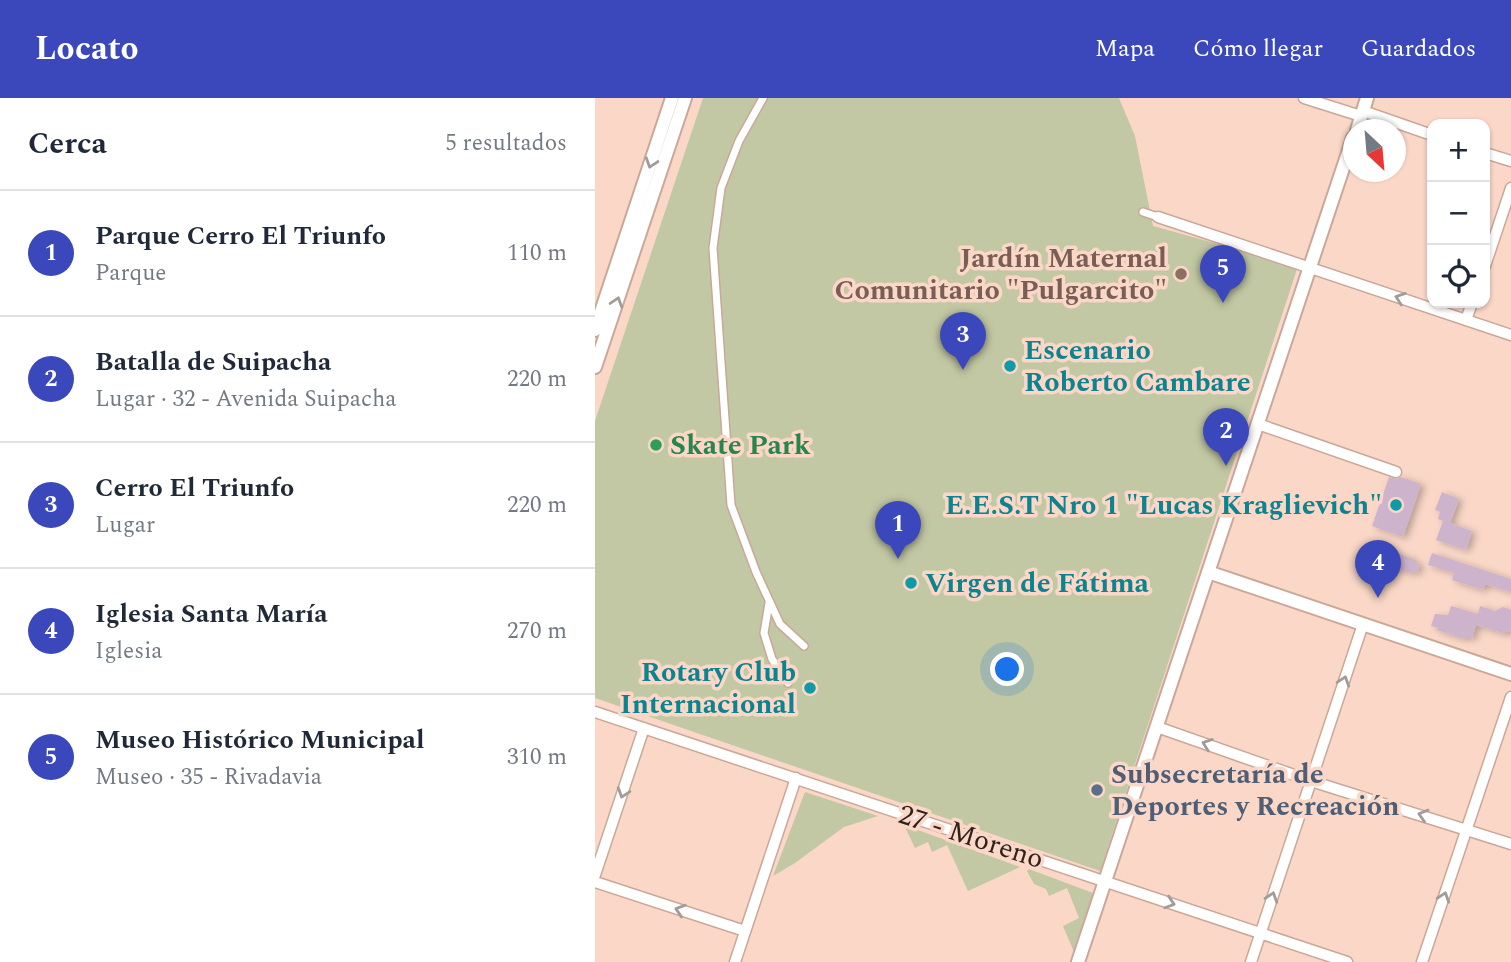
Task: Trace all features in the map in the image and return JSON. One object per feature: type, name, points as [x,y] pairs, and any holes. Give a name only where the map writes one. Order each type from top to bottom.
[{"type":"street","points":[[595,330],[672,98]]},
{"type":"street","points":[[595,367],[685,98]]},
{"type":"street","points":[[763,98],[739,141],[721,188],[713,248],[731,505],[779,624],[804,646]]},
{"type":"street","points":[[1304,98],[1427,134]]},
{"type":"street","points":[[1360,119],[1367,98]]},
{"type":"street","points":[[1490,155],[1511,161]]},
{"type":"street","points":[[1078,962],[1343,168]]},
{"type":"street","points":[[1490,251],[1511,188]]},
{"type":"street","points":[[1143,212],[1511,335]]},
{"type":"street","points":[[1467,320],[1471,308]]},
{"type":"street","points":[[1258,424],[1396,472]]},
{"type":"street","points":[[1208,572],[1511,674]]},
{"type":"street","points":[[769,602],[764,633],[772,659],[788,683]]},
{"type":"street","points":[[1251,962],[1363,624]]},
{"type":"street","points":[[1423,962],[1511,697]]},
{"type":"street","name":"27 - Moreno","points":[[595,712],[1347,962]]},
{"type":"street","points":[[1157,727],[1311,781],[1511,844]]},
{"type":"street","points":[[595,875],[644,728]]},
{"type":"street","points":[[735,962],[796,778]]},
{"type":"street","points":[[595,882],[745,932]]},
{"type":"green space","points":[[703,98],[1119,98],[1135,136],[1153,226],[1298,266],[1100,871],[595,698],[595,421]]},
{"type":"green space","points":[[805,792],[878,816],[844,827],[773,876]]},
{"type":"green space","points":[[904,825],[1020,867],[968,891],[947,845],[932,852],[928,842],[915,848]]},
{"type":"green space","points":[[1029,869],[1093,893],[1074,952],[1063,926],[1079,918],[1067,888],[1049,896],[1046,889],[1034,884],[1027,871]]},
{"type":"building","name":"E.E.S.T Nro 1 \"Lucas Kraglievich\"","points":[[1389,477],[1401,477],[1421,484],[1403,537],[1372,526]]},
{"type":"building","points":[[1442,492],[1459,499],[1450,523],[1472,531],[1466,550],[1436,540],[1443,521],[1438,519],[1440,512],[1435,510]]},
{"type":"building","name":"E.E.S.T Nro 1 \"Lucas Kraglievich\"","points":[[1379,550],[1414,559],[1414,562],[1420,564],[1417,573],[1382,564],[1376,560]]},
{"type":"building","name":"E.E.S.T Nro 1 \"Lucas Kraglievich\"","points":[[1432,553],[1511,579],[1511,592],[1485,584],[1483,590],[1452,580],[1454,573],[1428,565]]},
{"type":"building","points":[[1451,606],[1478,614],[1480,606],[1495,611],[1503,607],[1511,610],[1511,632],[1506,631],[1506,634],[1476,625],[1472,639],[1466,636],[1465,639],[1431,626],[1435,614],[1448,615]]},
{"type":"place","name":"Jardín Maternal Comunitario \"Pulgarcito\"","points":[[1181,274]]},
{"type":"place","name":"Museo Histórico Municipal","points":[[1223,303]]},
{"type":"place","name":"Escenario Roberto Cambare","points":[[1010,366]]},
{"type":"place","name":"Cerro El Triunfo","points":[[963,370]]},
{"type":"place","name":"Skate Park","points":[[656,445]]},
{"type":"place","name":"Batalla de Suipacha","points":[[1226,466]]},
{"type":"place","name":"E.E.S.T Nro 1 \"Lucas Kraglievich\"","points":[[1396,505]]},
{"type":"place","name":"Parque Cerro El Triunfo","points":[[898,559]]},
{"type":"place","name":"Virgen de Fátima","points":[[911,583]]},
{"type":"place","name":"Iglesia Santa María","points":[[1378,598]]},
{"type":"place","name":"Rotary Club Internacional","points":[[810,688]]},
{"type":"place","name":"Subsecretaría de Deportes y Recreación","points":[[1097,790]]}]
